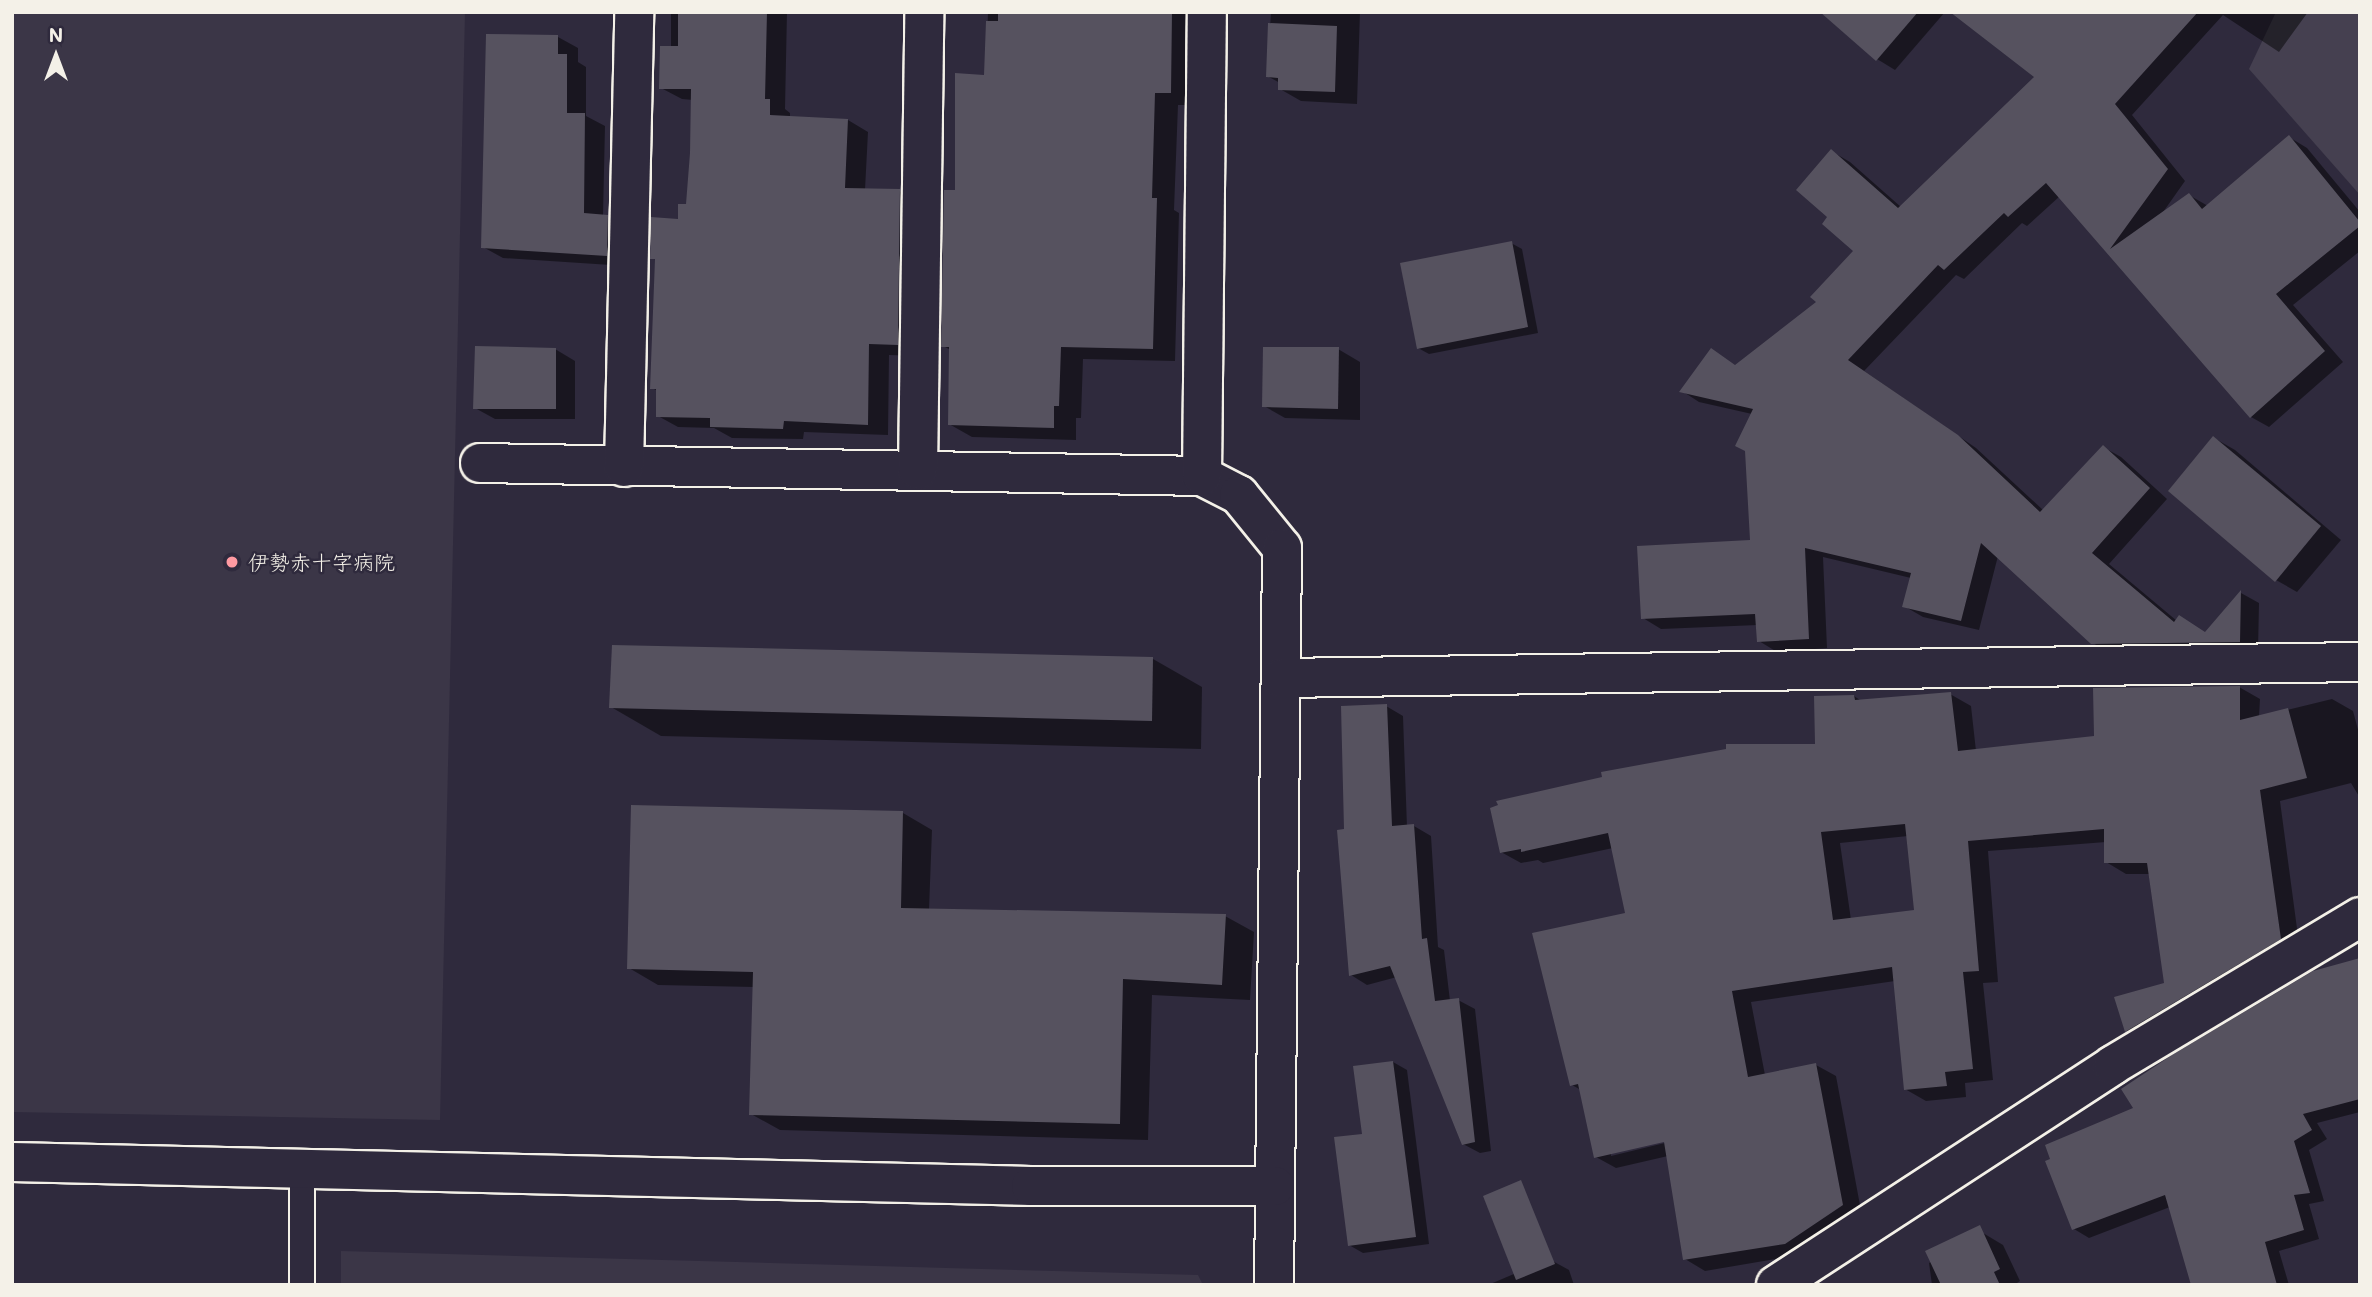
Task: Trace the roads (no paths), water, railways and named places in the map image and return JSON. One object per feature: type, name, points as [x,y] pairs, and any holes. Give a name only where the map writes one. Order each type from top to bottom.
[{"type":"street","points":[[624,467],[634,12]]},
{"type":"street","points":[[918,470],[924,12]]},
{"type":"street","points":[[1202,476],[1207,12]]},
{"type":"street","points":[[480,463],[1202,476],[1239,495],[1282,548],[1274,1285]]},
{"type":"street","points":[[1282,678],[2360,662]]},
{"type":"street","points":[[1776,1285],[2113,1065],[2360,917]]},
{"type":"street","points":[[12,1162],[1031,1186],[1275,1186]]},
{"type":"lane","points":[[302,1168],[302,1285]]},
{"type":"place","name":"伊勢赤十字病院","points":[[232,562]]}]
